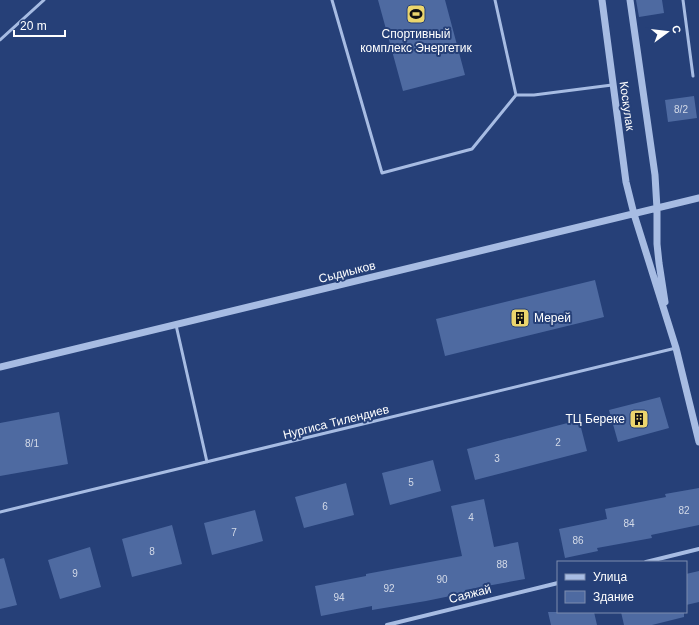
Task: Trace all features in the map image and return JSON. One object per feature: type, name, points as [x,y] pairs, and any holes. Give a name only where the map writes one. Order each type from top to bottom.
[{"type":"street","name":"Коскулак","points":[[602,0],[626,182],[634,214],[670,328]]},
{"type":"street","name":"Коскулак","points":[[630,0],[655,175],[657,244],[670,328]]},
{"type":"street","name":"Сыдиыков","points":[[0,367],[699,198]]},
{"type":"street","points":[[670,328],[699,442]]},
{"type":"street","points":[[650,561],[699,549]]},
{"type":"street","name":"Саяжай","points":[[387,625],[557,583]]},
{"type":"lane","points":[[0,40],[44,0]]},
{"type":"lane","points":[[332,0],[382,173],[472,148],[516,95]]},
{"type":"lane","points":[[495,0],[516,95]]},
{"type":"lane","points":[[683,0],[693,76]]},
{"type":"lane","points":[[516,95],[534,95],[613,85]]},
{"type":"lane","points":[[176,325],[207,462]]},
{"type":"lane","name":"Нургиса Тилендиев","points":[[0,512],[676,348]]},
{"type":"building","points":[[378,0],[445,0],[465,75],[403,91]]},
{"type":"building","points":[[636,0],[662,0],[664,13],[639,17]]},
{"type":"building","points":[[694,96],[697,118],[668,122],[665,100]]},
{"type":"building","name":"Мерей","points":[[595,280],[604,317],[445,356],[436,319]]},
{"type":"building","name":"ТЦ Береке","points":[[660,397],[669,428],[618,442],[609,410]]},
{"type":"building","points":[[59,412],[68,464],[0,476],[0,423]]},
{"type":"building","points":[[579,420],[587,451],[475,480],[467,449]]},
{"type":"building","points":[[433,460],[441,491],[390,505],[382,473]]},
{"type":"building","points":[[346,483],[354,515],[304,528],[295,497]]},
{"type":"building","points":[[699,488],[699,525],[651,535],[652,538],[597,548],[598,551],[565,558],[559,529],[607,519],[605,509],[666,497],[665,494]]},
{"type":"building","points":[[484,499],[494,547],[518,542],[525,579],[465,590],[465,593],[426,601],[372,610],[372,606],[321,616],[315,586],[366,576],[366,574],[462,556],[451,506]]},
{"type":"building","points":[[255,510],[263,541],[212,555],[204,523]]},
{"type":"building","points":[[172,525],[182,564],[132,577],[122,539]]},
{"type":"building","points":[[90,547],[101,587],[60,599],[48,560]]},
{"type":"building","points":[[4,558],[17,605],[0,609],[0,559]]},
{"type":"building","points":[[699,571],[699,602],[687,605],[687,574]]},
{"type":"building","points":[[548,612],[594,613],[597,625],[551,625]]},
{"type":"building","points":[[621,613],[684,613],[684,617],[652,625],[624,625]]},
{"type":"place","name":"Спортивный комплекс Энергетик","points":[[416,14]]},
{"type":"place","name":"Мерей","points":[[520,318]]},
{"type":"place","name":"ТЦ Береке","points":[[639,419]]}]
